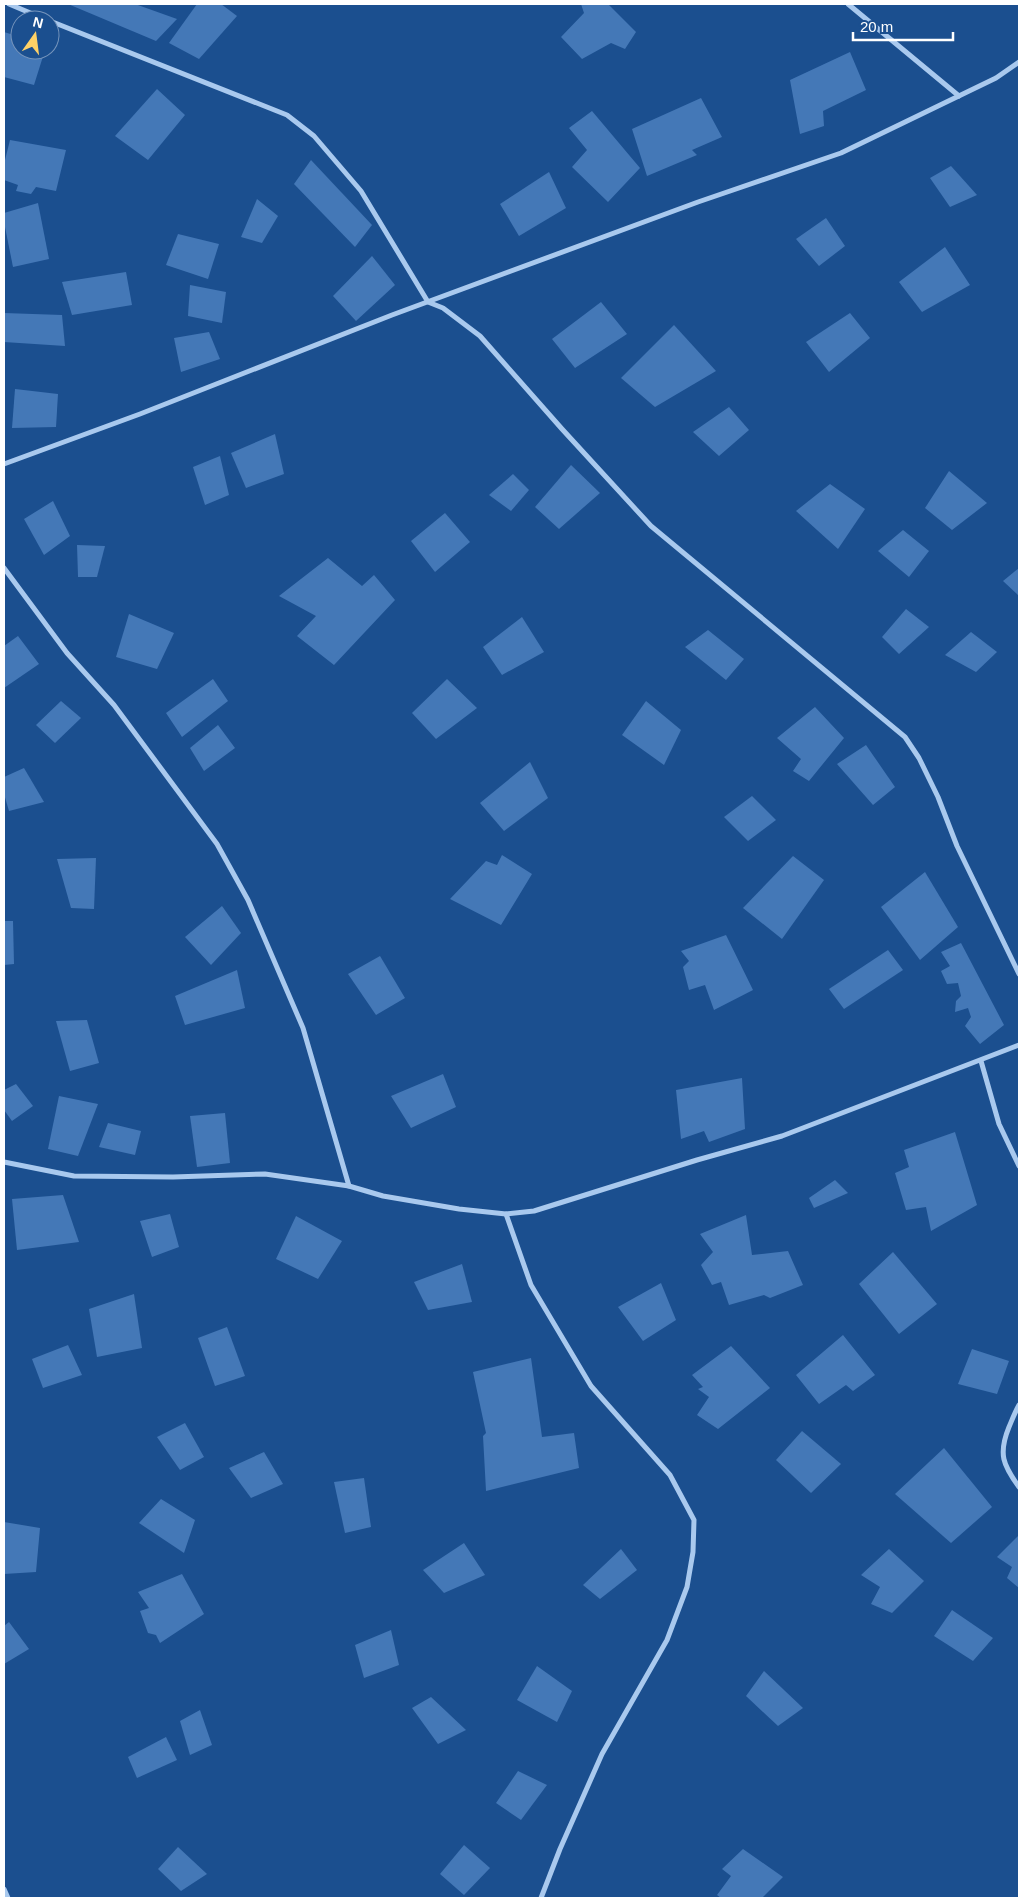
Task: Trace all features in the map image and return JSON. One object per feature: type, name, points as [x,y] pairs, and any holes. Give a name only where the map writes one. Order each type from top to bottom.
[{"type":"street","points":[[9,4],[23,10]]},
{"type":"street","points":[[848,4],[959,96]]},
{"type":"street","points":[[60,26],[287,115],[314,136],[361,191],[428,302],[443,308],[480,336],[651,526],[905,737],[919,758],[938,797],[957,846],[1019,974]]},
{"type":"street","points":[[4,464],[140,414],[428,302],[698,202],[841,153],[996,78],[1019,62]]},
{"type":"street","points":[[4,568],[67,652],[114,705],[217,844],[248,900],[303,1028],[349,1186]]},
{"type":"street","points":[[4,1162],[74,1176],[173,1177],[266,1174],[349,1186],[393,1198],[459,1209],[506,1214],[534,1211],[697,1160],[782,1136],[1019,1045]]},
{"type":"street","points":[[981,1061],[998,1124],[1019,1166]]},
{"type":"street","points":[[506,1214],[531,1285],[591,1386],[670,1475],[694,1520],[693,1552],[687,1587],[666,1640],[602,1754],[560,1849],[541,1898]]},
{"type":"street","points":[[1019,1405],[1007,1432],[1002,1452],[1007,1470],[1019,1486]]},
{"type":"street","points":[[4,1889],[8,1898]]},
{"type":"building","points":[[68,4],[135,4],[177,19],[156,41]]},
{"type":"building","points":[[197,4],[221,4],[237,16],[199,59],[169,43]]},
{"type":"building","points":[[581,4],[608,4],[636,32],[625,49],[611,43],[582,59],[561,37],[584,13]]},
{"type":"building","points":[[4,32],[10,34],[10,60],[42,60],[34,85],[4,77]]},
{"type":"building","points":[[850,52],[866,90],[823,111],[824,126],[800,134],[790,80]]},
{"type":"building","points":[[157,89],[185,115],[148,160],[115,136]]},
{"type":"building","points":[[701,98],[722,137],[692,150],[697,155],[647,176],[632,129]]},
{"type":"building","points":[[592,111],[640,168],[608,202],[572,167],[587,150],[569,128]]},
{"type":"building","points":[[10,140],[66,150],[56,191],[36,187],[31,194],[16,191],[18,185],[4,180],[4,164]]},
{"type":"building","points":[[311,160],[372,225],[355,247],[294,184]]},
{"type":"building","points":[[951,166],[977,195],[950,207],[930,178]]},
{"type":"building","points":[[549,172],[566,208],[519,236],[500,204]]},
{"type":"building","points":[[257,199],[278,216],[262,243],[241,237]]},
{"type":"building","points":[[38,203],[49,259],[13,267],[4,213]]},
{"type":"building","points":[[826,218],[845,246],[819,266],[796,239]]},
{"type":"building","points":[[178,234],[219,244],[208,279],[166,265]]},
{"type":"building","points":[[945,247],[970,285],[922,312],[899,282]]},
{"type":"building","points":[[372,256],[395,285],[356,321],[333,296]]},
{"type":"building","points":[[126,272],[132,305],[72,315],[62,282]]},
{"type":"building","points":[[190,285],[226,292],[222,323],[188,316]]},
{"type":"building","points":[[601,302],[627,334],[575,368],[552,339]]},
{"type":"building","points":[[4,313],[62,315],[65,346],[4,342]]},
{"type":"building","points":[[850,313],[870,338],[829,372],[806,342]]},
{"type":"building","points":[[674,325],[716,371],[655,407],[621,378]]},
{"type":"building","points":[[209,332],[220,359],[181,372],[174,338]]},
{"type":"building","points":[[15,389],[58,394],[56,427],[12,428]]},
{"type":"building","points":[[729,407],[749,430],[719,456],[693,432]]},
{"type":"building","points":[[275,434],[284,474],[246,488],[231,453]]},
{"type":"building","points":[[220,456],[229,495],[205,505],[193,467]]},
{"type":"building","points":[[571,465],[600,493],[559,529],[535,507]]},
{"type":"building","points":[[949,471],[987,503],[952,530],[925,508]]},
{"type":"building","points":[[513,474],[529,490],[511,511],[489,495]]},
{"type":"building","points":[[830,484],[865,509],[838,549],[796,511]]},
{"type":"building","points":[[53,501],[70,536],[44,555],[24,519]]},
{"type":"building","points":[[445,513],[470,542],[435,572],[411,541]]},
{"type":"building","points":[[903,530],[929,551],[909,577],[878,551]]},
{"type":"building","points":[[77,545],[105,546],[97,577],[78,577]]},
{"type":"building","points":[[328,558],[362,586],[374,575],[395,600],[334,665],[297,636],[316,616],[279,596]]},
{"type":"building","points":[[1019,568],[1019,596],[1003,581]]},
{"type":"building","points":[[906,609],[929,627],[899,654],[882,637]]},
{"type":"building","points":[[129,614],[174,633],[157,669],[116,657]]},
{"type":"building","points":[[522,617],[544,652],[502,675],[483,647]]},
{"type":"building","points":[[708,630],[744,659],[726,680],[685,647]]},
{"type":"building","points":[[971,632],[997,652],[976,672],[945,655]]},
{"type":"building","points":[[18,636],[39,664],[4,688],[4,646]]},
{"type":"building","points":[[213,679],[228,701],[182,737],[166,713]]},
{"type":"building","points":[[447,679],[477,708],[436,739],[412,713]]},
{"type":"building","points":[[61,701],[81,718],[55,743],[36,725]]},
{"type":"building","points":[[646,701],[681,730],[664,765],[622,735]]},
{"type":"building","points":[[815,707],[844,738],[809,781],[793,771],[801,759],[777,738]]},
{"type":"building","points":[[218,725],[235,748],[204,771],[190,748]]},
{"type":"building","points":[[866,745],[895,787],[873,805],[837,764]]},
{"type":"building","points":[[530,762],[548,798],[504,831],[480,803]]},
{"type":"building","points":[[24,768],[44,802],[9,811],[4,794],[4,777]]},
{"type":"building","points":[[752,796],[776,820],[748,841],[724,817]]},
{"type":"building","points":[[502,855],[532,874],[501,925],[450,899],[486,861],[497,865]]},
{"type":"building","points":[[793,856],[824,880],[782,939],[743,908]]},
{"type":"building","points":[[96,858],[94,909],[71,908],[57,859]]},
{"type":"building","points":[[925,872],[958,927],[920,960],[881,907]]},
{"type":"building","points":[[222,906],[241,933],[211,965],[185,937]]},
{"type":"building","points":[[4,921],[13,921],[14,964],[4,965]]},
{"type":"building","points":[[726,935],[753,990],[714,1010],[705,985],[689,990],[683,967],[689,961],[681,951]]},
{"type":"building","points":[[961,943],[1004,1025],[980,1044],[965,1026],[971,1017],[968,1008],[955,1012],[956,1001],[961,996],[958,983],[947,984],[941,971],[950,966],[941,952]]},
{"type":"building","points":[[888,950],[903,970],[844,1009],[829,989]]},
{"type":"building","points":[[380,956],[405,998],[376,1015],[348,974]]},
{"type":"building","points":[[237,970],[245,1008],[185,1025],[175,996]]},
{"type":"building","points":[[87,1020],[99,1063],[70,1071],[56,1021]]},
{"type":"building","points":[[443,1074],[456,1107],[411,1128],[391,1096]]},
{"type":"building","points":[[742,1078],[745,1129],[709,1142],[704,1131],[681,1139],[676,1090]]},
{"type":"building","points":[[16,1084],[33,1106],[12,1121],[4,1110],[4,1090]]},
{"type":"building","points":[[59,1096],[98,1104],[78,1156],[48,1149]]},
{"type":"building","points":[[225,1113],[230,1163],[197,1167],[190,1116]]},
{"type":"building","points":[[108,1123],[141,1131],[135,1155],[99,1147]]},
{"type":"building","points":[[955,1132],[977,1205],[931,1231],[926,1207],[906,1210],[895,1173],[909,1167],[904,1150]]},
{"type":"building","points":[[835,1180],[848,1193],[814,1208],[809,1198]]},
{"type":"building","points":[[63,1195],[79,1242],[17,1250],[12,1199]]},
{"type":"building","points":[[170,1214],[179,1247],[152,1257],[140,1221]]},
{"type":"building","points":[[746,1215],[752,1255],[788,1251],[803,1285],[770,1298],[764,1295],[729,1305],[721,1282],[712,1285],[701,1265],[713,1252],[700,1234]]},
{"type":"building","points":[[296,1216],[342,1241],[318,1279],[276,1259]]},
{"type":"building","points":[[893,1252],[937,1304],[899,1334],[859,1284]]},
{"type":"building","points":[[462,1264],[472,1302],[428,1310],[414,1282]]},
{"type":"building","points":[[661,1283],[676,1320],[643,1341],[618,1307]]},
{"type":"building","points":[[134,1294],[142,1348],[97,1357],[89,1309]]},
{"type":"building","points":[[227,1327],[245,1376],[215,1386],[198,1338]]},
{"type":"building","points":[[843,1335],[875,1375],[853,1391],[846,1385],[819,1404],[796,1375]]},
{"type":"building","points":[[68,1345],[82,1375],[43,1388],[32,1359]]},
{"type":"building","points":[[731,1346],[770,1388],[718,1429],[697,1415],[709,1397],[698,1389],[703,1387],[692,1375]]},
{"type":"building","points":[[972,1349],[1009,1361],[997,1394],[958,1384]]},
{"type":"building","points":[[531,1358],[542,1437],[574,1433],[579,1468],[486,1491],[483,1436],[486,1433],[473,1372]]},
{"type":"building","points":[[185,1423],[204,1457],[180,1470],[157,1437]]},
{"type":"building","points":[[802,1431],[841,1464],[811,1493],[776,1460]]},
{"type":"building","points":[[944,1448],[992,1507],[951,1543],[895,1494]]},
{"type":"building","points":[[264,1452],[283,1484],[251,1498],[229,1468]]},
{"type":"building","points":[[364,1478],[371,1527],[345,1533],[334,1482]]},
{"type":"building","points":[[161,1499],[195,1520],[184,1553],[139,1523]]},
{"type":"building","points":[[4,1522],[40,1528],[36,1572],[4,1574]]},
{"type":"building","points":[[1019,1535],[1019,1588],[1007,1578],[1012,1567],[997,1557]]},
{"type":"building","points":[[464,1543],[485,1575],[444,1593],[423,1570]]},
{"type":"building","points":[[621,1549],[637,1570],[600,1599],[583,1585]]},
{"type":"building","points":[[889,1549],[924,1581],[892,1613],[871,1604],[880,1587],[861,1575]]},
{"type":"building","points":[[182,1574],[204,1614],[160,1643],[156,1635],[148,1633],[140,1611],[149,1608],[138,1592]]},
{"type":"building","points":[[952,1610],[993,1638],[973,1661],[934,1636]]},
{"type":"building","points":[[9,1622],[29,1649],[4,1664],[4,1626]]},
{"type":"building","points":[[391,1630],[399,1665],[364,1678],[355,1645]]},
{"type":"building","points":[[537,1666],[572,1691],[557,1722],[517,1700]]},
{"type":"building","points":[[764,1671],[803,1708],[778,1726],[746,1696]]},
{"type":"building","points":[[431,1697],[466,1730],[438,1744],[412,1708]]},
{"type":"building","points":[[200,1710],[212,1745],[190,1755],[180,1721]]},
{"type":"building","points":[[166,1737],[177,1760],[137,1778],[128,1757]]},
{"type":"building","points":[[518,1771],[547,1785],[521,1820],[496,1803]]},
{"type":"building","points":[[464,1845],[490,1868],[464,1895],[440,1874]]},
{"type":"building","points":[[178,1847],[207,1874],[181,1891],[158,1869]]},
{"type":"building","points":[[743,1849],[783,1877],[762,1898],[721,1898],[717,1895],[731,1876],[722,1869]]}]
